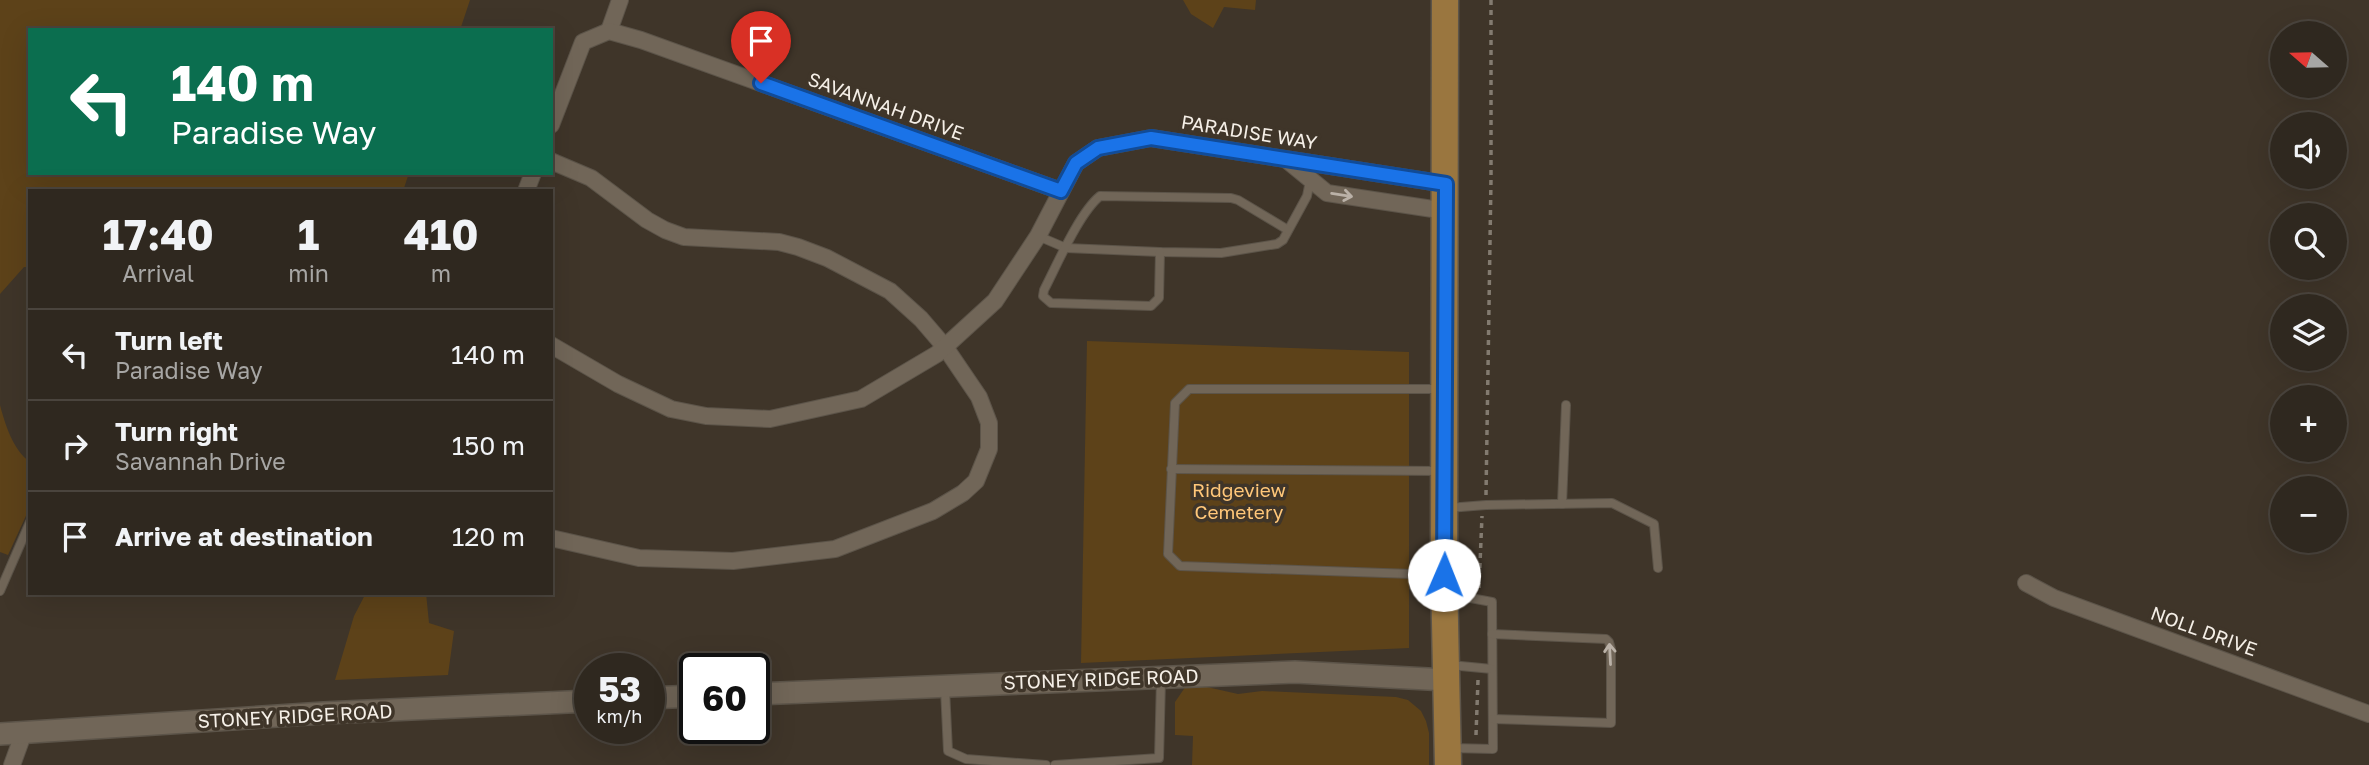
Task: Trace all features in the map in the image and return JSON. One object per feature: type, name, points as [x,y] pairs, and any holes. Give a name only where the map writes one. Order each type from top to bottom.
[{"type":"main road","points":[[1445,0],[1445,584],[1448,757]]},
{"type":"street","points":[[553,120],[583,42],[609,31],[620,0]]},
{"type":"street","name":"SAVANNAH DRIVE","points":[[609,31],[641,40],[1061,191]]},
{"type":"street","name":"PARADISE WAY","points":[[553,346],[618,384],[671,409],[706,416],[769,419],[861,399],[937,355],[995,301],[1038,236],[1076,163],[1098,148],[1151,138],[1286,159],[1311,171],[1446,184]]},
{"type":"street","points":[[553,162],[592,178],[647,220],[684,237],[779,243],[827,258],[890,291],[922,319],[945,347],[979,397],[989,423],[989,449],[976,481],[963,493],[933,511],[835,549],[733,561],[639,558],[553,538]]},
{"type":"street","points":[[1311,171],[1327,193],[1446,211]]},
{"type":"street","name":"NOLL DRIVE","points":[[2026,583],[2054,598],[2369,714]]},
{"type":"street","name":"STONEY RIDGE ROAD","points":[[770,693],[1295,672],[1447,672]]},
{"type":"street","name":"STONEY RIDGE ROAD","points":[[0,734],[324,713],[574,702]]},
{"type":"street","points":[[12,765],[24,732]]},
{"type":"lane","points":[[1038,236],[1066,248],[1160,252],[1229,253],[1277,244],[1283,240],[1307,196],[1311,171]]},
{"type":"lane","points":[[1160,252],[1159,298],[1151,306],[1051,303],[1043,296],[1066,248],[1095,201],[1106,195],[1231,198],[1288,230]]},
{"type":"lane","points":[[1445,389],[1189,389],[1174,403],[1168,554],[1180,566],[1445,584],[1479,600],[1492,602],[1493,749],[1448,757]]},
{"type":"lane","points":[[1562,504],[1566,405]]},
{"type":"lane","points":[[1171,469],[1445,471]]},
{"type":"lane","points":[[1445,509],[1486,505],[1612,503],[1654,523],[1658,568]]},
{"type":"lane","points":[[0,591],[28,527]]},
{"type":"lane","points":[[1492,634],[1605,639],[1609,642],[1611,723],[1493,719]]},
{"type":"lane","points":[[1447,672],[1492,668]]},
{"type":"lane","points":[[1055,765],[1159,761],[1161,677]]},
{"type":"lane","points":[[945,686],[948,751],[966,759],[1046,765]]},
{"type":"path","points":[[1479,600],[1480,524],[1486,505],[1491,0]]},
{"type":"green space","points":[[0,0],[470,0],[461,28],[28,28],[28,175],[408,175],[404,189],[28,189],[28,267],[24,267],[0,294]]},
{"type":"green space","points":[[1183,0],[1256,0],[1255,10],[1224,7],[1213,28],[1191,14]]},
{"type":"green space","name":"Ridgeview Cemetery","points":[[1087,341],[1409,352],[1409,648],[1081,663]]},
{"type":"green space","points":[[0,405],[14,444],[28,460],[28,511],[8,555],[0,552]]},
{"type":"green space","points":[[365,595],[426,595],[429,623],[454,631],[448,675],[335,680],[354,616]]},
{"type":"green space","points":[[1198,685],[1238,694],[1262,691],[1396,697],[1408,700],[1421,711],[1426,721],[1429,733],[1429,765],[1192,765],[1193,736],[1175,735],[1175,702],[1186,686]]},
{"type":"route","points":[[761,83],[1061,191],[1076,163],[1098,148],[1151,138],[1446,184],[1444,575]]}]
